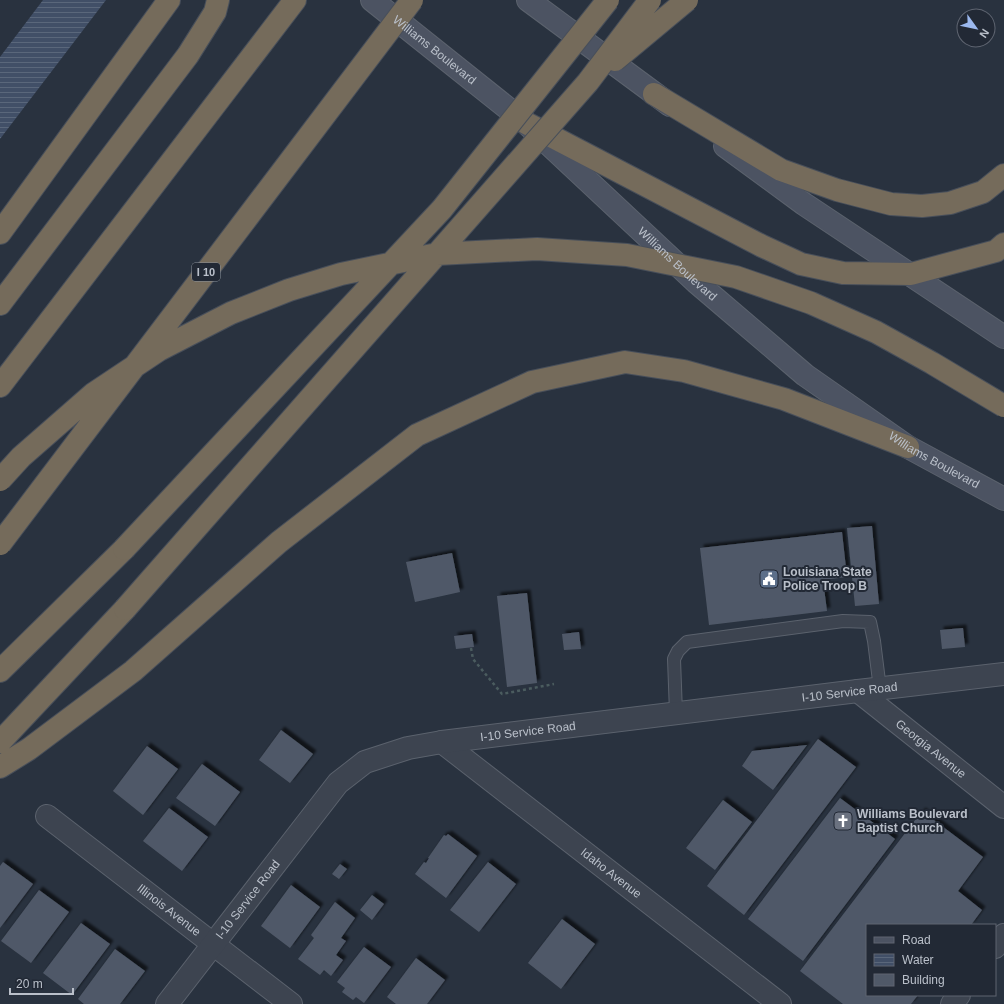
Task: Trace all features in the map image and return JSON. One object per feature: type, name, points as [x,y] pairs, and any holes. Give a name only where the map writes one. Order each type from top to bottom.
[{"type":"highway","points":[[0,233],[169,0]]},
{"type":"highway","points":[[0,304],[188,55],[215,12],[218,0]]},
{"type":"highway","points":[[0,386],[295,0]]},
{"type":"highway","name":"I 10","points":[[0,544],[412,0]]},
{"type":"highway","points":[[0,671],[124,549],[442,209],[608,0]]},
{"type":"highway","points":[[0,742],[125,609],[588,82],[650,0]]},
{"type":"highway","points":[[588,82],[688,0]]},
{"type":"highway","points":[[654,94],[781,170],[837,190],[891,204],[922,206],[950,203],[983,192],[1004,176]]},
{"type":"highway","points":[[526,123],[762,246],[801,264],[843,273],[911,274],[996,251],[1004,244]]},
{"type":"highway","points":[[0,480],[21,457],[93,394],[159,350],[230,313],[289,290],[341,274],[437,254],[537,249],[627,255],[736,277],[811,303],[876,332],[1004,406]]},
{"type":"highway","points":[[0,767],[29,749],[133,671],[279,542],[417,435],[532,382],[625,362],[684,371],[784,399],[908,447]]},
{"type":"main road","name":"Williams Boulevard","points":[[372,0],[526,123],[696,282],[805,375],[908,447],[1004,499]]},
{"type":"main road","points":[[528,0],[804,204],[1004,337]]},
{"type":"street","name":"I-10 Service Road","points":[[167,1004],[338,783],[365,762],[408,748],[442,742],[1004,674]]},
{"type":"street","name":"Georgia Avenue","points":[[858,691],[1004,807]]},
{"type":"street","name":"Idaho Avenue","points":[[442,742],[780,1004]]},
{"type":"street","name":"Illinois Avenue","points":[[47,816],[291,1004]]},
{"type":"street","points":[[996,946],[1004,935]]},
{"type":"street","points":[[952,1004],[958,996]]},
{"type":"lane","points":[[676,713],[674,659],[678,651],[688,642],[843,621],[870,622],[880,688]]},
{"type":"path","points":[[471,648],[473,659],[502,694],[554,684]]},
{"type":"water","points":[[43,0],[106,0],[0,139],[0,57]]},
{"type":"building","points":[[872,526],[879,604],[855,606],[847,528]]},
{"type":"building","name":"Louisiana State Police Troop B","points":[[842,532],[847,577],[823,580],[827,611],[709,625],[700,548]]},
{"type":"building","points":[[452,553],[460,592],[415,602],[406,562]]},
{"type":"building","points":[[527,593],[537,683],[507,687],[497,596]]},
{"type":"building","points":[[963,628],[965,647],[942,649],[940,630]]},
{"type":"building","points":[[579,632],[581,649],[564,650],[562,634]]},
{"type":"building","points":[[472,634],[474,647],[456,649],[454,636]]},
{"type":"building","points":[[281,730],[313,754],[290,783],[259,760]]},
{"type":"building","points":[[818,739],[856,767],[744,915],[707,886]]},
{"type":"building","points":[[807,745],[773,790],[742,766],[752,751]]},
{"type":"building","points":[[147,746],[178,769],[143,815],[113,791]]},
{"type":"building","points":[[202,764],[240,792],[215,826],[176,798]]},
{"type":"building","points":[[840,798],[895,839],[803,961],[748,919]]},
{"type":"building","points":[[723,800],[752,822],[715,870],[686,848]]},
{"type":"building","points":[[169,808],[208,837],[182,871],[143,841]]},
{"type":"building","points":[[922,811],[983,857],[958,891],[982,910],[972,924],[866,924],[866,996],[917,996],[911,1004],[843,1004],[800,971]]},
{"type":"building","points":[[448,834],[477,856],[446,898],[415,874],[424,862],[426,863],[444,835],[446,836]]},
{"type":"building","points":[[3,862],[33,884],[0,928],[0,866]]},
{"type":"building","points":[[488,862],[516,884],[479,932],[450,910]]},
{"type":"building","points":[[340,864],[347,869],[339,879],[332,874]]},
{"type":"building","points":[[291,885],[320,907],[290,948],[261,926]]},
{"type":"building","points":[[39,890],[69,912],[31,963],[1,941]]},
{"type":"building","points":[[372,895],[384,904],[372,920],[360,910]]},
{"type":"building","points":[[335,902],[355,918],[341,938],[346,941],[336,955],[343,960],[331,976],[324,970],[320,975],[298,959],[314,938],[311,935]]},
{"type":"building","points":[[562,919],[595,944],[561,989],[528,963]]},
{"type":"building","points":[[81,923],[110,944],[72,995],[43,973]]},
{"type":"building","points":[[364,947],[391,967],[364,1003],[356,997],[353,1000],[342,992],[345,988],[337,982]]},
{"type":"building","points":[[115,949],[145,971],[120,1004],[84,1004],[78,999]]},
{"type":"building","points":[[416,958],[445,980],[427,1004],[396,1004],[387,997]]},
{"type":"place","name":"Louisiana State Police Troop B","points":[[769,579]]},
{"type":"place","name":"Williams Boulevard Baptist Church","points":[[843,821]]}]
